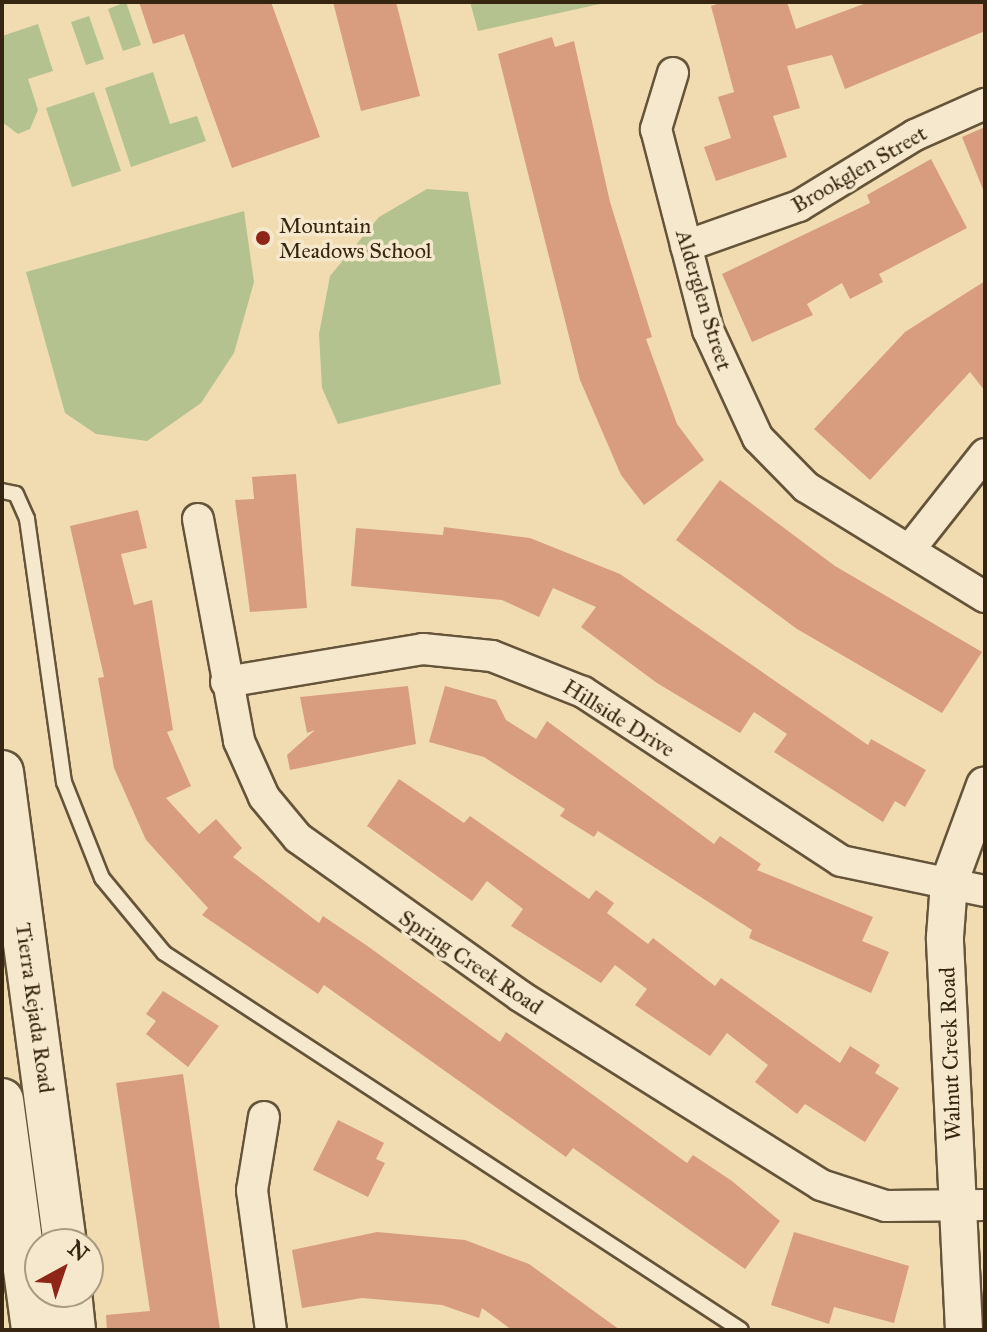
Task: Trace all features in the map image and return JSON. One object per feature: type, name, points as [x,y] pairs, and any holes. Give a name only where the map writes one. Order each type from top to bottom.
[{"type":"main road","name":"Tierra Rejada Road","points":[[2,772],[63,1228]]},
{"type":"main road","name":"Tierra Rejada Road","points":[[2,1100],[33,1330]]},
{"type":"main road","points":[[72,1308],[74,1330]]},
{"type":"street","name":"Alderglen Street","points":[[673,73],[656,129],[708,330],[758,438],[806,487],[985,597]]},
{"type":"street","name":"Brookglen Street","points":[[686,246],[799,206],[915,135],[985,104]]},
{"type":"street","points":[[910,549],[985,454]]},
{"type":"street","name":"Spring Creek Road","points":[[198,519],[226,682],[244,755],[264,797],[333,868],[520,996],[821,1185],[863,1202],[970,1205]]},
{"type":"street","name":"Hillside Drive","points":[[226,682],[423,649],[492,656],[583,692],[841,861],[985,891]]},
{"type":"street","name":"Walnut Creek Road","points":[[964,1330],[970,1205],[949,883],[985,785]]},
{"type":"street","points":[[264,1117],[252,1190],[271,1330]]},
{"type":"lane","points":[[2,491],[16,494],[27,519],[64,782],[102,878],[164,953],[741,1330]]},
{"type":"green space","points":[[126,2],[141,45],[123,51],[108,9]]},
{"type":"green space","points":[[470,2],[609,2],[478,31]]},
{"type":"green space","points":[[89,16],[104,59],[86,65],[71,22]]},
{"type":"green space","points":[[38,24],[53,71],[28,79],[38,110],[30,129],[18,134],[2,122],[2,36]]},
{"type":"green space","points":[[153,72],[170,124],[197,116],[206,141],[131,167],[105,88]]},
{"type":"green space","points":[[94,92],[121,171],[72,187],[46,108]]},
{"type":"green space","points":[[427,189],[468,192],[501,384],[338,424],[322,388],[319,334],[330,276],[379,217]]},
{"type":"green space","points":[[244,211],[254,282],[234,353],[201,403],[147,441],[96,434],[65,413],[26,272]]},
{"type":"building","points":[[139,2],[271,2],[320,137],[232,168],[184,34],[153,44]]},
{"type":"building","points":[[333,2],[396,2],[420,96],[361,111]]},
{"type":"building","points":[[722,2],[787,2],[796,29],[869,2],[985,2],[985,31],[845,89],[832,55],[787,66],[800,108],[773,116],[787,157],[716,181],[704,147],[731,138],[718,97],[734,92],[711,6]]},
{"type":"building","points":[[552,37],[555,47],[574,41],[610,202],[652,337],[646,339],[677,424],[704,460],[644,505],[621,475],[580,380],[498,54]]},
{"type":"building","points":[[985,127],[985,192],[984,192],[962,137]]},
{"type":"building","points":[[931,159],[967,228],[879,274],[883,282],[850,299],[842,283],[807,304],[813,315],[752,342],[722,274],[870,203],[867,195]]},
{"type":"building","points":[[985,281],[985,391],[970,372],[870,480],[814,429],[905,332]]},
{"type":"building","points":[[296,474],[307,608],[250,612],[235,500],[254,499],[252,477]]},
{"type":"building","points":[[720,480],[835,566],[982,652],[942,713],[797,629],[676,540]]},
{"type":"building","points":[[138,510],[147,548],[121,554],[134,605],[152,600],[173,730],[167,732],[191,786],[166,798],[199,834],[216,819],[242,848],[233,857],[319,923],[323,916],[500,1042],[506,1032],[687,1163],[693,1155],[732,1181],[780,1221],[745,1269],[573,1148],[566,1157],[324,985],[318,994],[202,915],[208,908],[146,840],[114,768],[98,678],[104,677],[70,526]]},
{"type":"building","points":[[444,527],[530,538],[620,574],[868,745],[871,739],[926,770],[905,807],[895,801],[883,822],[774,752],[787,734],[754,712],[740,733],[657,683],[581,627],[596,607],[553,588],[539,617],[502,600],[351,586],[356,528],[443,535]]},
{"type":"building","points":[[408,686],[416,744],[290,770],[287,755],[315,730],[307,733],[300,697]]},
{"type":"building","points":[[445,686],[496,700],[506,720],[536,739],[547,721],[714,844],[720,836],[761,864],[757,870],[873,917],[862,941],[889,952],[871,993],[749,938],[752,930],[598,831],[594,837],[560,816],[565,809],[484,757],[429,742]]},
{"type":"building","points":[[399,779],[464,823],[470,816],[589,899],[596,890],[614,903],[607,913],[648,944],[653,938],[715,986],[721,978],[840,1063],[850,1046],[880,1065],[875,1073],[899,1088],[865,1142],[805,1104],[797,1114],[755,1082],[768,1065],[727,1033],[710,1056],[635,1005],[647,989],[615,965],[601,983],[511,926],[523,909],[487,881],[472,901],[367,826]]},
{"type":"building","points":[[163,991],[219,1026],[188,1067],[146,1034],[156,1021],[146,1014]]},
{"type":"building","points":[[183,1074],[220,1330],[107,1330],[106,1315],[150,1311],[116,1083]]},
{"type":"building","points":[[338,1120],[384,1143],[376,1159],[385,1163],[368,1197],[313,1170]]},
{"type":"building","points":[[377,1232],[465,1240],[529,1264],[620,1330],[512,1330],[482,1308],[479,1318],[442,1305],[362,1298],[302,1308],[292,1250]]},
{"type":"building","points":[[794,1232],[909,1266],[894,1323],[834,1307],[829,1324],[771,1305]]},
{"type":"place","name":"Mountain Meadows School","points":[[263,238]]}]
